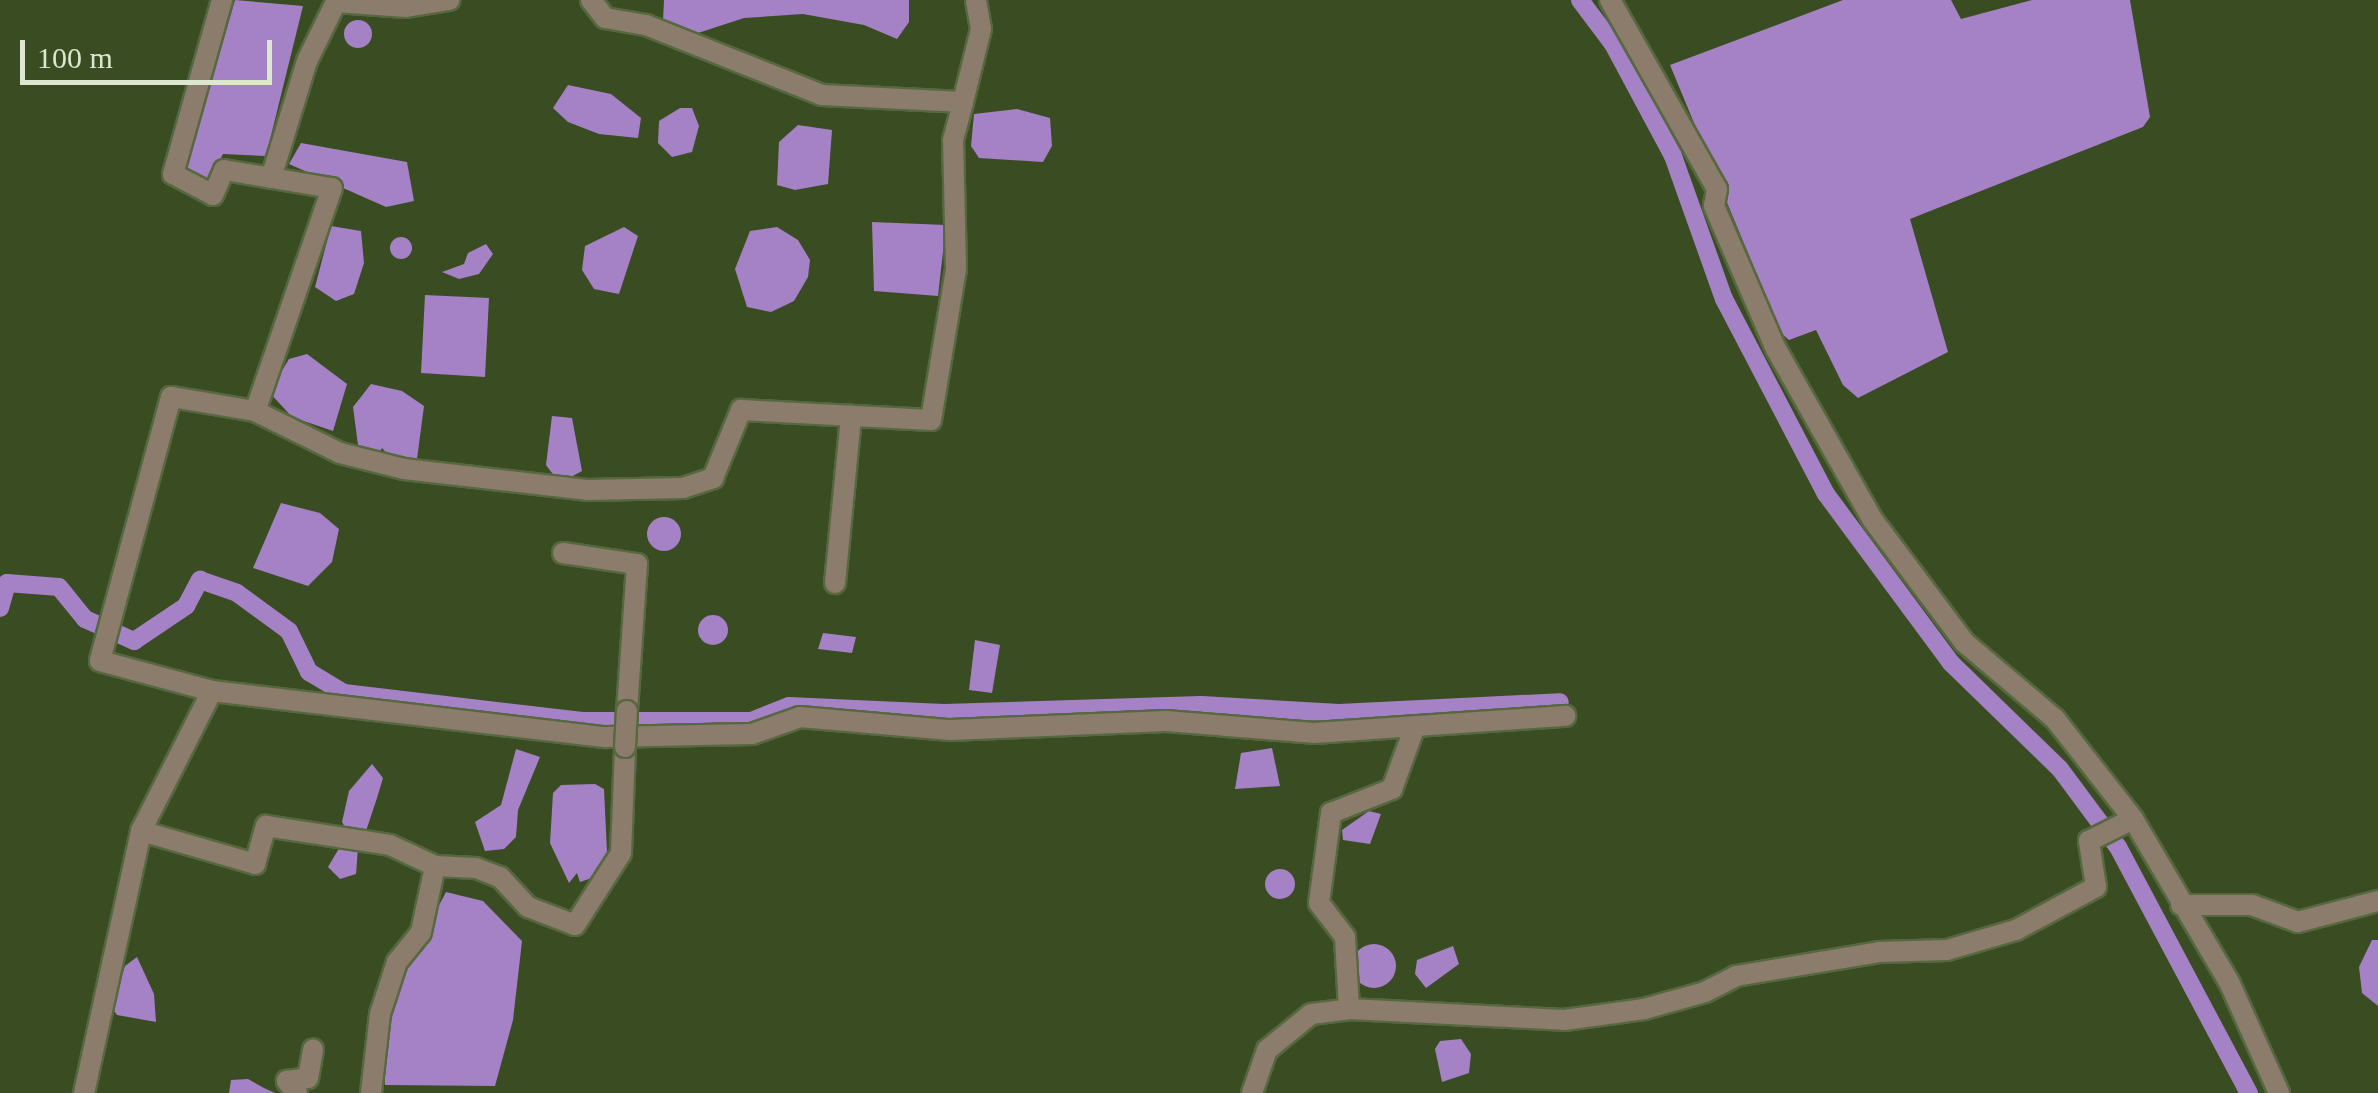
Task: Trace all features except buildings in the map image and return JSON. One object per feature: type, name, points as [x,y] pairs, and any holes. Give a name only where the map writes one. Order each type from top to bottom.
[{"type":"street","points":[[222,0],[173,174],[213,194],[224,170],[332,188],[255,410]]},
{"type":"street","points":[[270,178],[307,61],[334,0],[406,7],[448,0]]},
{"type":"street","points":[[591,0],[605,18],[646,25],[822,95],[963,102]]},
{"type":"street","points":[[976,0],[981,29],[953,140],[956,269],[931,420],[741,410],[713,478],[683,488],[588,490],[404,469],[340,453],[255,410],[171,397],[100,661],[212,691],[606,736],[752,734],[800,717],[950,730],[1036,722],[1166,722],[1314,733],[1566,716]]},
{"type":"street","points":[[1610,0],[1717,189],[1714,206],[1776,349],[1872,519],[1964,642],[2055,719],[2130,821],[2230,984],[2279,1093]]},
{"type":"street","points":[[834,583],[852,416]]},
{"type":"street","points":[[141,832],[255,864],[266,826],[390,845],[434,866],[476,868],[500,877],[528,907],[575,925],[621,853],[637,564],[563,553]]},
{"type":"street","points":[[84,1093],[141,832],[212,691]]},
{"type":"street","points":[[1349,1010],[1345,938],[1319,903],[1331,813],[1392,789],[1415,726]]},
{"type":"street","points":[[1252,1093],[1267,1050],[1311,1014],[1349,1010],[1564,1020],[1644,1008],[1736,976],[1880,952],[1947,950],[2016,930],[2096,887],[2090,841],[2130,821]]},
{"type":"street","points":[[371,1093],[380,1014],[397,962],[420,932],[434,866]]},
{"type":"street","points":[[2181,905],[2252,905],[2298,922],[2378,900]]},
{"type":"street","points":[[297,1093],[286,1081],[308,1078],[313,1050]]},
{"type":"shaded area","points":[[235,0],[303,6],[266,156],[223,154],[209,180],[185,170]]},
{"type":"shaded area","points":[[664,0],[909,0],[909,22],[897,39],[864,25],[803,14],[744,18],[695,34],[663,20]]},
{"type":"shaded area","points":[[1843,0],[1951,0],[1961,19],[2032,0],[2130,0],[2150,117],[2143,127],[1910,219],[1948,352],[1858,398],[1843,385],[1816,330],[1789,340],[1781,333],[1670,65]]},
{"type":"shaded area","points":[[358,20],[368,24],[372,34],[368,44],[358,48],[348,44],[344,34],[348,24]]},
{"type":"shaded area","points":[[568,85],[611,94],[641,118],[638,138],[599,134],[568,122],[553,108]]},
{"type":"shaded area","points":[[680,108],[692,108],[699,126],[692,152],[672,157],[658,143],[659,121]]},
{"type":"shaded area","points":[[1017,109],[1050,118],[1052,146],[1043,162],[979,158],[971,146],[974,114]]},
{"type":"shaded area","points":[[798,125],[832,130],[828,184],[795,190],[777,185],[779,142]]},
{"type":"shaded area","points":[[301,143],[407,162],[414,201],[386,207],[289,164]]},
{"type":"shaded area","points":[[872,222],[946,225],[938,296],[874,291]]},
{"type":"shaded area","points":[[331,226],[361,231],[364,263],[354,294],[336,301],[315,287]]},
{"type":"shaded area","points":[[624,227],[638,236],[619,294],[594,289],[582,270],[585,246]]},
{"type":"shaded area","points":[[777,227],[798,240],[810,260],[808,277],[794,301],[771,312],[747,307],[735,269],[750,231]]},
{"type":"shaded area","points":[[401,237],[409,240],[409,256],[401,259],[393,256],[390,248],[393,240]]},
{"type":"shaded area","points":[[486,244],[493,254],[479,274],[459,279],[442,272],[464,264],[468,253]]},
{"type":"shaded area","points":[[425,295],[489,298],[485,377],[421,373]]},
{"type":"shaded area","points":[[307,354],[347,384],[333,431],[292,417],[269,392],[289,359]]},
{"type":"shaded area","points":[[371,384],[402,391],[424,406],[417,459],[393,460],[382,448],[377,456],[358,445],[353,407]]},
{"type":"shaded area","points":[[552,416],[572,418],[582,471],[569,478],[555,477],[546,465]]},
{"type":"shaded area","points":[[281,503],[320,513],[339,529],[332,562],[308,586],[253,568]]},
{"type":"shaded area","points":[[664,517],[676,522],[681,534],[676,546],[664,551],[652,546],[647,534],[652,522]]},
{"type":"shaded area","points":[[713,615],[724,619],[728,630],[724,641],[713,645],[702,641],[698,630],[702,619]]},
{"type":"shaded area","points":[[823,633],[856,637],[852,653],[818,649]]},
{"type":"shaded area","points":[[975,640],[1000,645],[992,693],[969,690]]},
{"type":"shaded area","points":[[1272,748],[1280,786],[1235,789],[1241,753]]},
{"type":"shaded area","points":[[516,749],[540,757],[518,810],[516,837],[504,849],[485,851],[475,822],[501,805]]},
{"type":"shaded area","points":[[372,764],[383,778],[366,831],[348,833],[342,822],[349,791]]},
{"type":"shaded area","points":[[595,784],[604,789],[607,852],[601,875],[580,882],[577,873],[569,883],[550,843],[553,793],[561,785]]},
{"type":"shaded area","points":[[1369,811],[1381,814],[1370,844],[1343,840],[1342,830]]},
{"type":"shaded area","points":[[341,845],[358,848],[356,874],[340,879],[328,867]]},
{"type":"shaded area","points":[[1280,869],[1294,878],[1295,884],[1286,898],[1280,899],[1266,890],[1265,884],[1274,870]]},
{"type":"shaded area","points":[[446,892],[483,901],[522,941],[513,1020],[495,1086],[385,1085],[383,1045],[394,991]]},
{"type":"shaded area","points":[[2372,940],[2378,940],[2378,1006],[2362,993],[2359,967]]},
{"type":"shaded area","points":[[1374,944],[1389,951],[1396,966],[1389,981],[1374,988],[1359,981],[1352,966],[1359,951]]},
{"type":"shaded area","points":[[1453,946],[1459,964],[1426,988],[1415,974],[1417,960]]},
{"type":"shaded area","points":[[137,957],[154,994],[156,1022],[117,1015],[112,1008],[125,966]]},
{"type":"shaded area","points":[[1461,1039],[1471,1054],[1469,1073],[1442,1082],[1435,1049],[1440,1041]]},
{"type":"shaded area","points":[[248,1079],[275,1093],[229,1093],[231,1080]]},
{"type":"waterway","points":[[1580,0],[1613,44],[1673,156],[1724,299],[1826,494],[1951,663],[2060,769],[2118,847],[2249,1093]]},
{"type":"waterway","points":[[0,608],[7,583],[59,587],[85,619],[134,641],[186,606],[200,580],[237,593],[289,631],[309,672],[344,693],[582,721],[751,721],[789,706],[944,713],[1201,705],[1339,713],[1560,702]]}]
